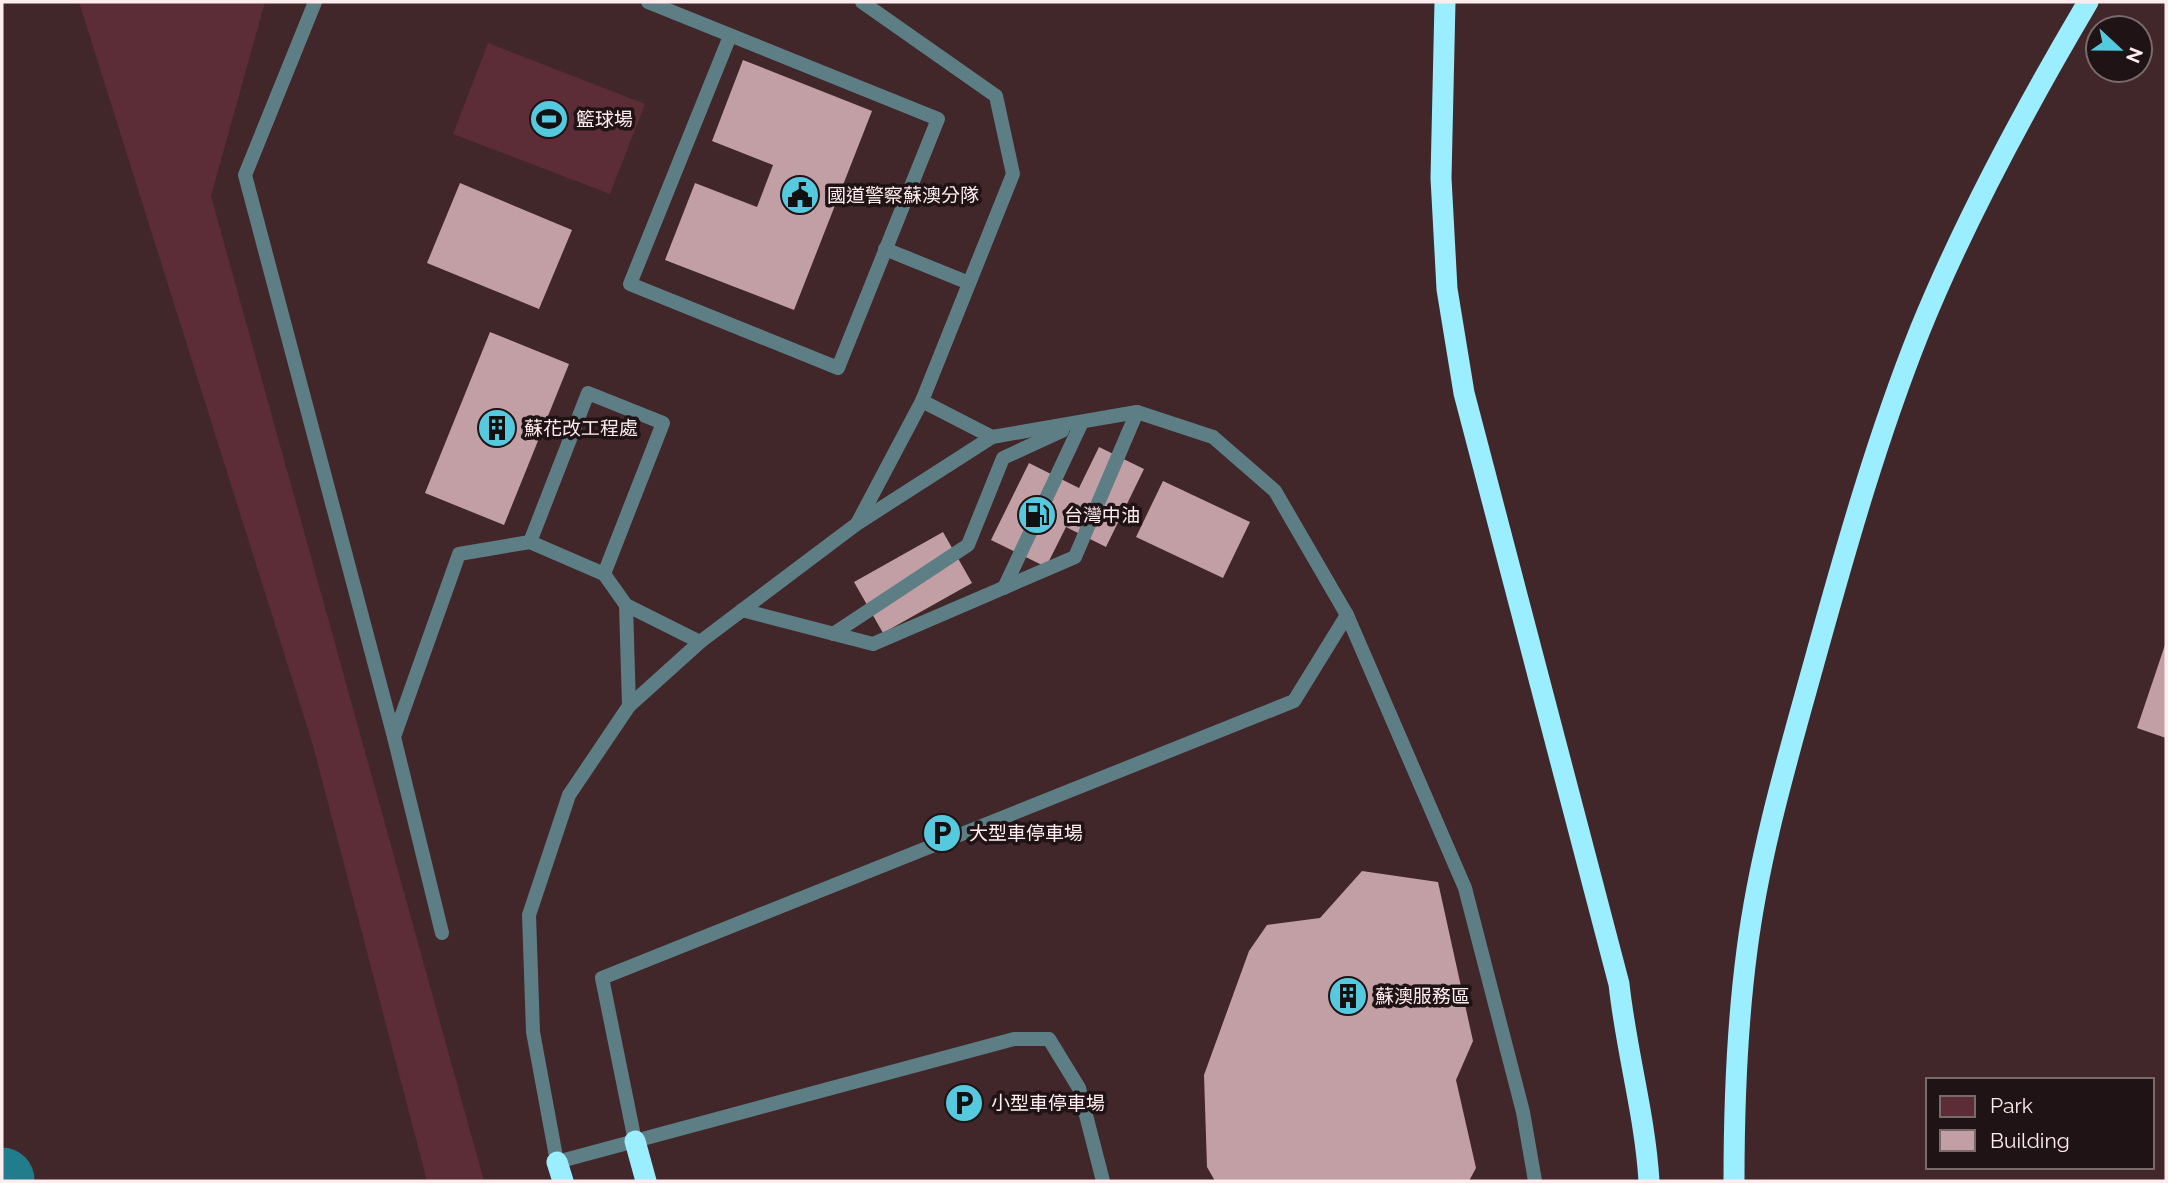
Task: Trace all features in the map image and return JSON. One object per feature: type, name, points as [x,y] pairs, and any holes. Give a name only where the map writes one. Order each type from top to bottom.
[{"type":"highway","points":[[1445,2],[1441,178],[1447,289],[1464,393],[1619,984],[1649,1181]]},
{"type":"highway","points":[[1736,1181],[1734,1118],[1747,950],[1776,800],[1853,523],[1920,330],[2040,82],[2088,2]]},
{"type":"highway","points":[[635,1141],[646,1181]]},
{"type":"lane","points":[[315,2],[245,175],[394,737],[442,933]]},
{"type":"lane","points":[[648,2],[938,119],[838,368],[629,284],[730,36]]},
{"type":"lane","points":[[858,523],[922,401],[1013,174],[996,96],[862,2]]},
{"type":"lane","points":[[885,249],[969,283]]},
{"type":"lane","points":[[530,542],[588,393],[663,423],[604,574]]},
{"type":"lane","points":[[922,401],[992,437]]},
{"type":"lane","points":[[742,610],[873,644],[1075,557],[1137,412]]},
{"type":"lane","points":[[1103,1181],[1079,1088],[1049,1039],[1014,1039],[635,1141],[560,1172],[533,1032],[529,915],[569,795],[629,706],[700,642],[858,523],[992,437],[1137,412],[1213,438],[1275,491],[1347,615],[1465,888],[1523,1112],[1535,1181]]},
{"type":"lane","points":[[1004,587],[1082,422]]},
{"type":"lane","points":[[833,634],[968,545],[1003,458],[1082,422]]},
{"type":"lane","points":[[394,737],[459,554],[530,542],[604,574],[626,606],[700,642]]},
{"type":"lane","points":[[626,606],[629,706]]},
{"type":"lane","points":[[635,1141],[602,978],[1294,701],[1347,615]]},
{"type":"green space","points":[[79,2],[265,2],[211,196],[484,1181],[427,1181],[312,742]]},
{"type":"green space","name":"籃球場","points":[[488,43],[645,104],[610,194],[453,134]]},
{"type":"building","name":"國道警察蘇澳分隊","points":[[743,60],[872,111],[794,310],[665,260],[695,183],[757,207],[773,165],[712,141]]},
{"type":"building","points":[[460,183],[572,230],[539,309],[427,263]]},
{"type":"building","name":"蘇花改工程處","points":[[490,332],[569,364],[504,525],[425,493]]},
{"type":"building","points":[[1099,447],[1144,469],[1106,547],[1066,527],[1046,567],[991,540],[1029,463],[1079,488]]},
{"type":"building","points":[[1163,481],[1250,522],[1223,578],[1136,537]]},
{"type":"building","points":[[943,532],[972,583],[883,633],[854,582]]},
{"type":"building","points":[[2166,642],[2166,738],[2137,728]]},
{"type":"building","name":"蘇澳服務區","points":[[1362,871],[1438,882],[1473,1041],[1456,1080],[1476,1168],[1469,1181],[1215,1181],[1207,1167],[1204,1075],[1249,951],[1267,925],[1320,918]]},
{"type":"place","name":"籃球場","points":[[549,119]]},
{"type":"place","name":"國道警察蘇澳分隊","points":[[800,195]]},
{"type":"place","name":"蘇花改工程處","points":[[497,428]]},
{"type":"place","name":"台灣中油","points":[[1037,515]]},
{"type":"place","name":"大型車停車場","points":[[942,833]]},
{"type":"place","name":"蘇澳服務區","points":[[1348,996]]},
{"type":"place","name":"小型車停車場","points":[[964,1103]]}]
